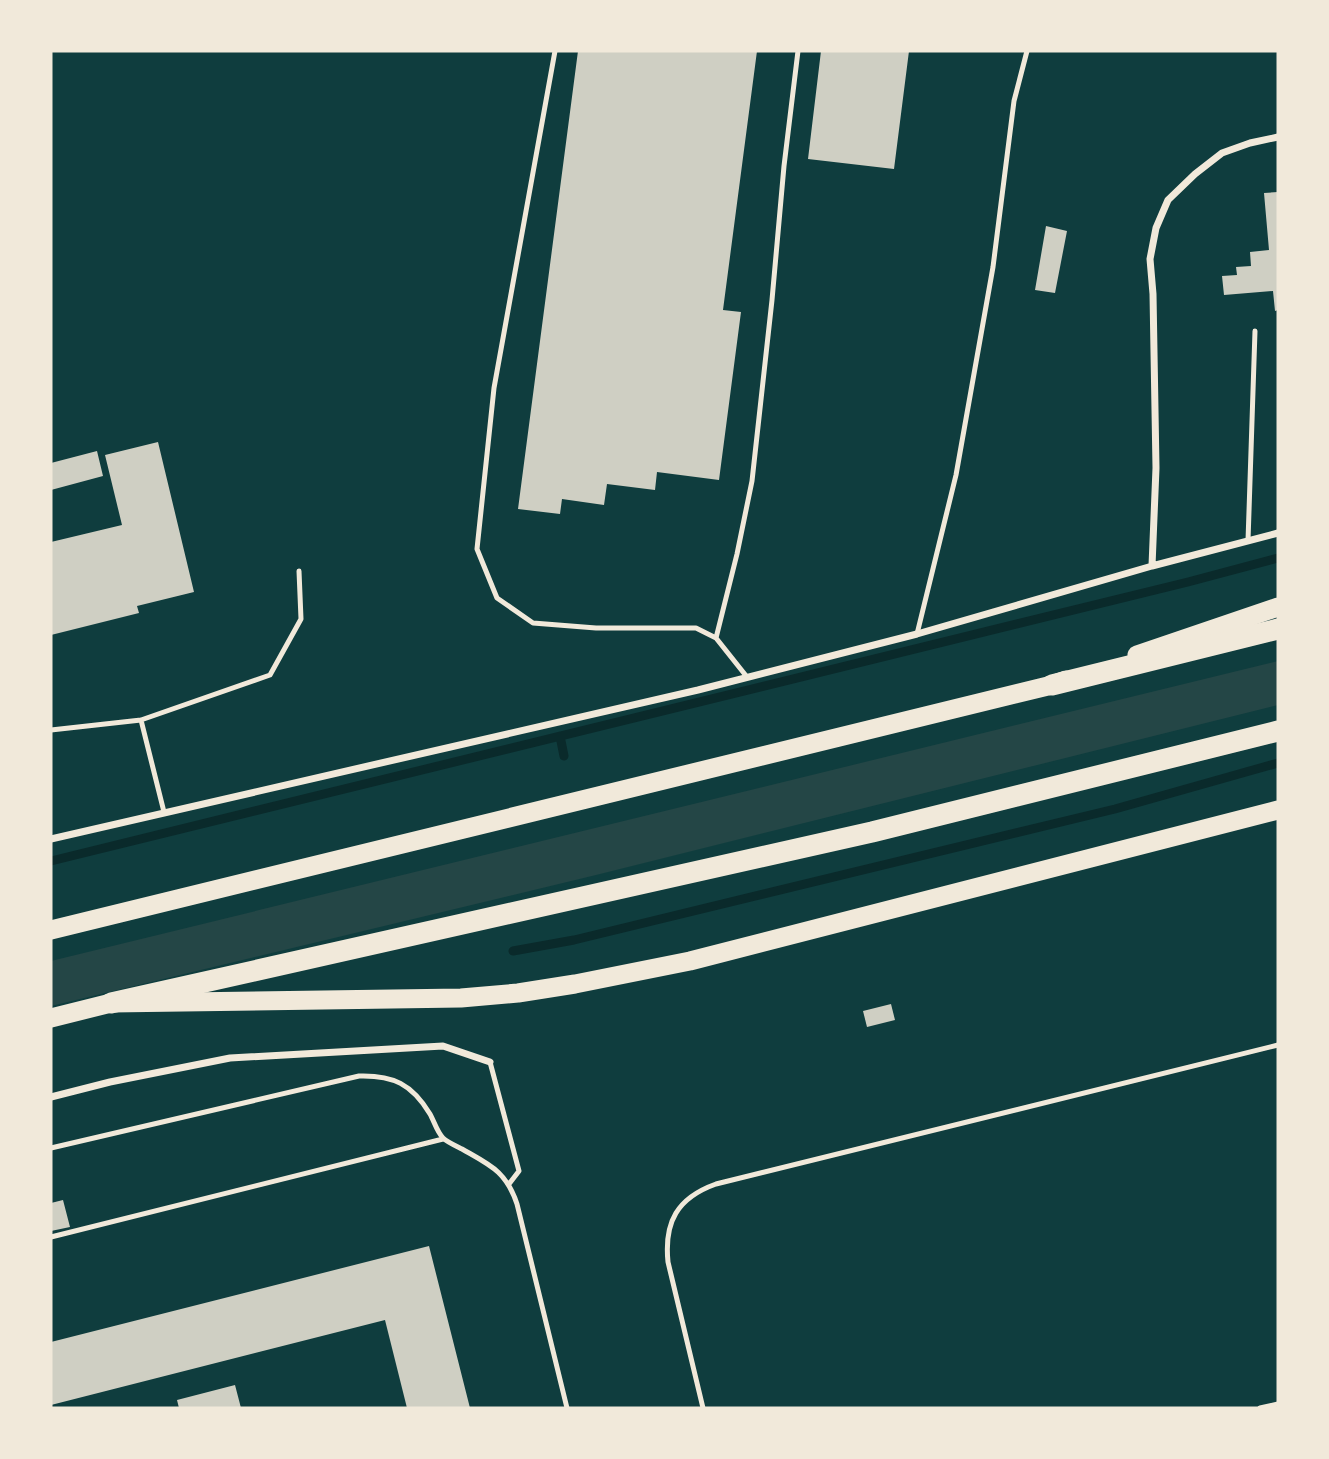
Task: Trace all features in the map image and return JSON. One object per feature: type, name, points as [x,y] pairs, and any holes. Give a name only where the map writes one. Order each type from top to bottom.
[{"type":"highway","points":[[1052,685],[1278,607]]},
{"type":"highway","points":[[51,930],[1278,629]]},
{"type":"highway","points":[[51,1018],[872,832],[1278,731]]},
{"type":"highway","points":[[111,1003],[461,998],[575,984],[690,961],[1278,810]]},
{"type":"street","points":[[1152,566],[1156,468],[1150,259],[1156,228],[1168,200],[1222,153],[1278,137]]},
{"type":"street","points":[[51,839],[684,693],[917,634],[1152,566],[1278,533]]},
{"type":"street","points":[[51,1097],[230,1058],[443,1046],[490,1062]]},
{"type":"lane","points":[[555,51],[494,388],[477,549],[497,598],[533,623],[596,628],[696,628],[716,638],[747,677]]},
{"type":"lane","points":[[716,638],[752,481],[798,51]]},
{"type":"lane","points":[[917,634],[956,475],[993,267],[1014,102],[1027,51]]},
{"type":"lane","points":[[1248,541],[1255,331]]},
{"type":"lane","points":[[51,730],[141,720],[270,675],[301,619],[299,571]]},
{"type":"lane","points":[[141,720],[164,812]]},
{"type":"lane","points":[[703,1408],[666,1245],[669,1228],[676,1213],[686,1200],[700,1190],[1278,1045]]},
{"type":"lane","points":[[490,1062],[519,1171],[509,1184]]},
{"type":"lane","points":[[51,1148],[359,1076],[377,1075],[391,1078],[409,1088],[428,1111],[443,1139],[495,1168],[509,1184],[517,1204],[567,1408]]},
{"type":"lane","points":[[51,1237],[443,1139]]},
{"type":"lane","points":[[1260,1408],[1278,1404]]},
{"type":"shaded area","points":[[1278,661],[1278,705],[596,875],[51,1006],[51,961]]},
{"type":"building","points":[[578,51],[757,51],[723,310],[741,312],[719,480],[657,472],[655,490],[607,484],[604,505],[562,499],[560,514],[518,509]]},
{"type":"building","points":[[821,51],[909,51],[894,169],[808,159]]},
{"type":"building","points":[[1278,192],[1278,310],[1275,311],[1273,291],[1224,295],[1222,276],[1237,275],[1236,267],[1251,266],[1250,252],[1269,250],[1264,193]]},
{"type":"building","points":[[1046,226],[1067,231],[1055,293],[1035,290]]},
{"type":"building","points":[[158,442],[194,592],[137,606],[139,613],[51,635],[51,542],[122,525],[105,455]]},
{"type":"building","points":[[97,451],[103,476],[51,490],[51,463]]},
{"type":"building","points":[[891,1004],[895,1020],[867,1027],[863,1011]]},
{"type":"building","points":[[63,1200],[70,1227],[51,1231],[51,1203]]},
{"type":"building","points":[[429,1246],[470,1408],[407,1408],[385,1320],[51,1405],[51,1342]]},
{"type":"building","points":[[235,1385],[241,1408],[179,1408],[177,1400]]},
{"type":"waterway","points":[[51,861],[1278,558]]},
{"type":"waterway","points":[[560,736],[564,756]]},
{"type":"waterway","points":[[513,951],[574,940],[1115,809],[1278,763]]}]
